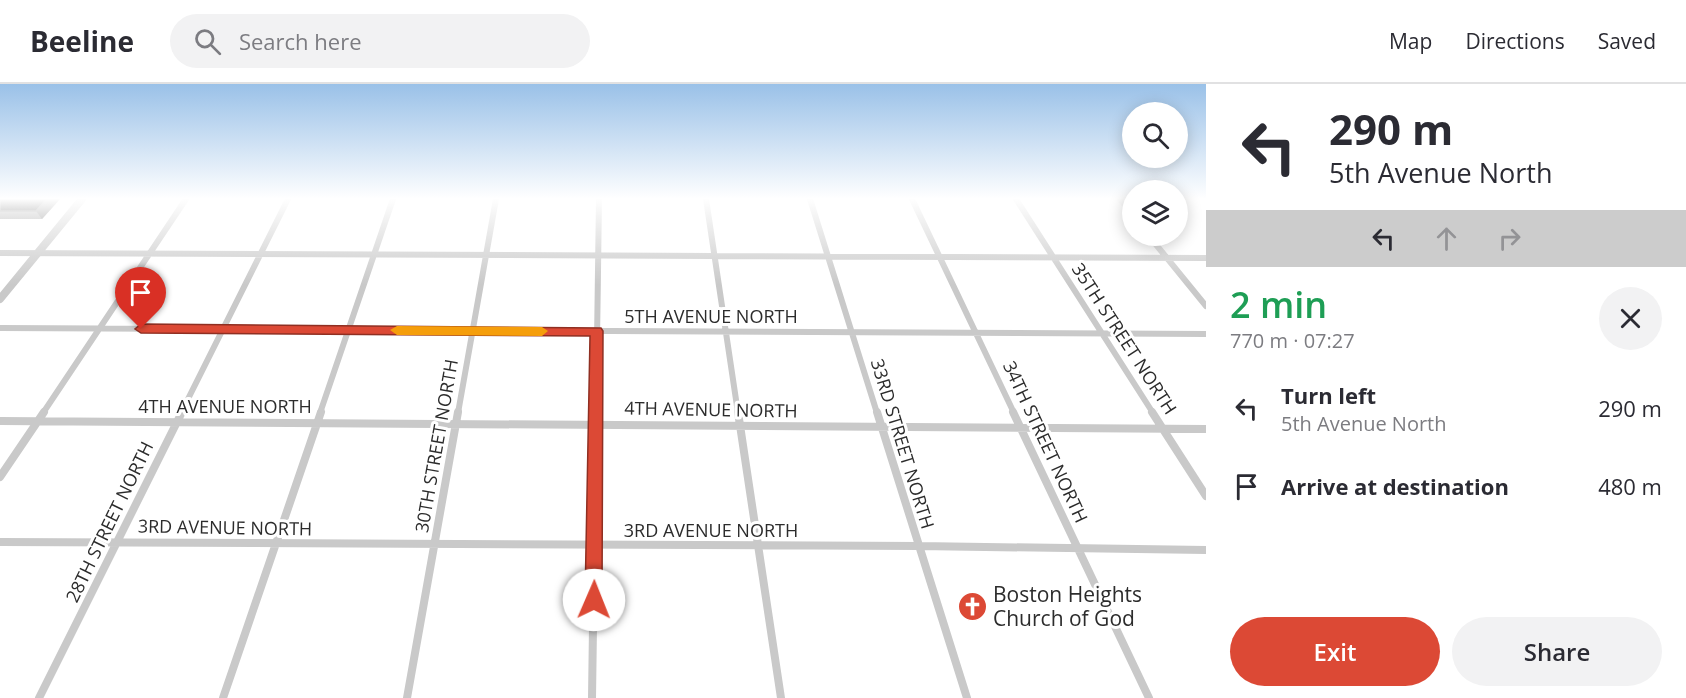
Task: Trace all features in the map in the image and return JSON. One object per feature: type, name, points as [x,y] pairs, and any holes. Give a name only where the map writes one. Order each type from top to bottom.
[{"type":"street","points":[[0,299],[58,228]]},
{"type":"street","points":[[0,477],[167,228]]},
{"type":"street","name":"28TH STREET NORTH","points":[[39,698],[275,228]]},
{"type":"street","points":[[223,698],[383,228]]},
{"type":"street","name":"30TH STREET NORTH","points":[[407,698],[491,228]]},
{"type":"street","points":[[592,698],[598,228]]},
{"type":"street","points":[[711,228],[781,698]]},
{"type":"street","name":"33RD STREET NORTH","points":[[819,228],[967,698]]},
{"type":"street","name":"34TH STREET NORTH","points":[[926,228],[1149,698]]},
{"type":"street","name":"35TH STREET NORTH","points":[[1034,228],[1206,496]]},
{"type":"street","points":[[1158,246],[1206,306]]},
{"type":"street","points":[[0,253],[1206,258]]},
{"type":"street","name":"5TH AVENUE NORTH","points":[[0,328],[1206,334]]},
{"type":"street","name":"4TH AVENUE NORTH","points":[[0,421],[1206,429]]},
{"type":"street","name":"3RD AVENUE NORTH","points":[[0,542],[918,546],[1206,550]]},
{"type":"slow traffic","points":[[397,330],[542,331]]},
{"type":"place","name":"Boston Heights Church of God","points":[[972,607]]},
{"type":"route","points":[[141,329],[597,331],[594,600]]}]
